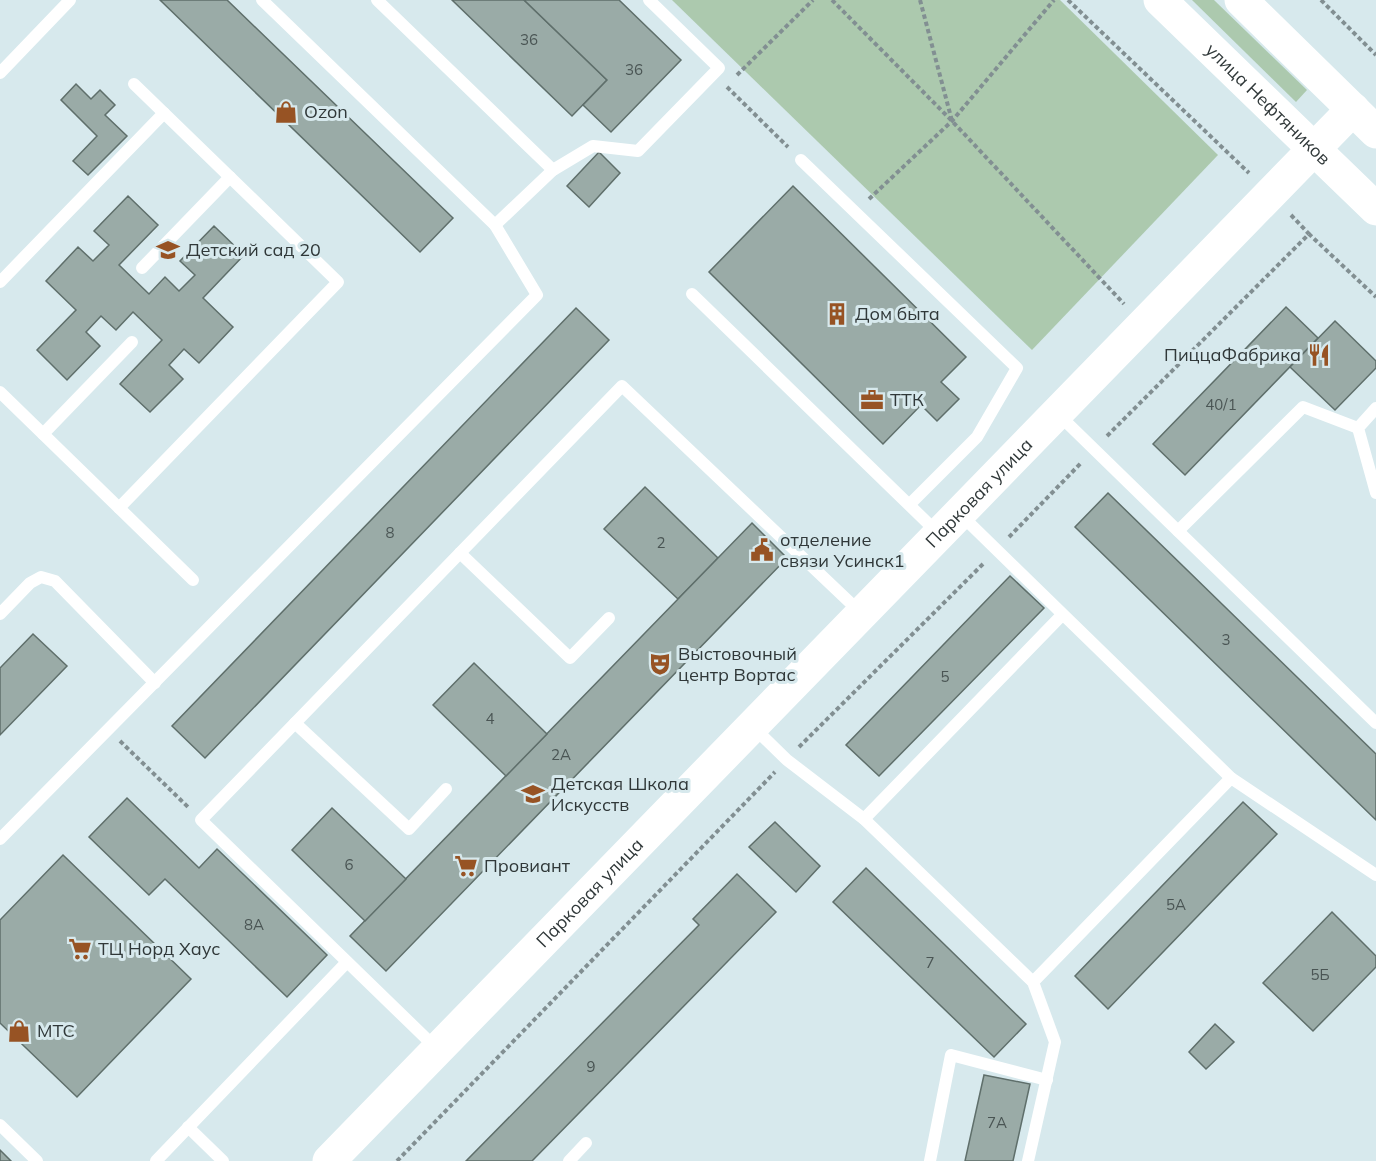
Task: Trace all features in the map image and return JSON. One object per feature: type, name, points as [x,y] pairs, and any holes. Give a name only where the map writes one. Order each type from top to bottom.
[{"type":"main road","name":"улица Нефтяников","points":[[1160,0],[1376,209]]},
{"type":"main road","points":[[1241,0],[1376,132]]},
{"type":"main road","name":"Парковая улица","points":[[329,1161],[1353,109]]},
{"type":"lane","points":[[0,73],[70,0]]},
{"type":"lane","points":[[0,839],[537,295],[495,225],[262,0]]},
{"type":"lane","points":[[377,0],[553,170]]},
{"type":"lane","points":[[495,225],[553,170],[593,146],[638,151],[719,68],[649,0]]},
{"type":"lane","points":[[119,508],[338,282],[134,84]]},
{"type":"lane","points":[[0,282],[164,113]]},
{"type":"lane","points":[[801,160],[857,211],[1017,368],[977,437],[910,504]]},
{"type":"lane","points":[[142,268],[230,177]]},
{"type":"lane","points":[[693,294],[910,504],[997,550],[1231,778],[1376,875]]},
{"type":"lane","points":[[43,434],[132,342]]},
{"type":"lane","points":[[437,1050],[201,820],[622,386],[862,614]]},
{"type":"lane","points":[[0,392],[194,580]]},
{"type":"lane","points":[[1178,531],[1303,407],[1358,428]]},
{"type":"lane","points":[[1358,428],[1376,408]]},
{"type":"lane","points":[[1058,413],[1376,723]]},
{"type":"lane","points":[[1358,428],[1376,493]]},
{"type":"lane","points":[[460,553],[570,658],[609,618]]},
{"type":"lane","points":[[0,614],[30,583],[41,577],[55,581],[155,683]]},
{"type":"lane","points":[[864,819],[1062,615]]},
{"type":"lane","points":[[295,723],[408,829],[446,789]]},
{"type":"lane","points":[[752,726],[787,760],[864,819],[1033,982],[1055,1042],[1028,1161]]},
{"type":"lane","points":[[1033,982],[1231,778]]},
{"type":"lane","points":[[156,1161],[347,962]]},
{"type":"lane","points":[[930,1161],[951,1055],[1047,1080]]},
{"type":"lane","points":[[0,1125],[37,1161]]},
{"type":"lane","points":[[188,1127],[223,1161]]},
{"type":"lane","points":[[569,1161],[586,1143]]},
{"type":"path","points":[[726,87],[813,0]]},
{"type":"path","points":[[832,0],[952,122],[1144,325]]},
{"type":"path","points":[[920,0],[952,122]]},
{"type":"path","points":[[857,211],[952,122],[1054,0]]},
{"type":"path","points":[[1068,0],[1376,297]]},
{"type":"path","points":[[1321,0],[1376,55]]},
{"type":"path","points":[[713,74],[801,160]]},
{"type":"path","points":[[398,1161],[787,760],[1309,234]]},
{"type":"path","points":[[109,730],[201,820]]},
{"type":"green space","points":[[672,0],[1060,0],[1218,155],[1032,350]]},
{"type":"green space","points":[[1192,0],[1214,0],[1307,90],[1296,102]]},
{"type":"building","points":[[160,0],[227,0],[453,218],[420,252]]},
{"type":"building","points":[[452,0],[524,0],[607,80],[572,116]]},
{"type":"building","points":[[524,0],[619,0],[681,60],[611,132],[583,105],[607,80]]},
{"type":"building","points":[[76,84],[91,99],[100,90],[115,105],[105,115],[127,136],[88,175],[73,161],[97,136],[61,100]]},
{"type":"building","points":[[599,152],[620,173],[589,207],[567,186]]},
{"type":"building","name":"Дом быта","points":[[793,186],[966,357],[941,382],[959,399],[937,421],[921,405],[883,444],[709,272]]},
{"type":"building","points":[[128,196],[158,225],[119,265],[149,294],[165,277],[179,291],[195,275],[180,261],[214,226],[244,255],[203,298],[233,327],[199,363],[184,349],[169,365],[183,379],[150,412],[120,384],[162,340],[133,312],[116,330],[101,316],[86,332],[100,346],[67,380],[37,350],[76,310],[46,281],[78,247],[93,261],[109,245],[94,231]]},
{"type":"building","points":[[1286,307],[1318,338],[1185,475],[1153,444]]},
{"type":"building","points":[[576,308],[609,340],[205,758],[172,726]]},
{"type":"building","points":[[1335,321],[1376,361],[1376,368],[1335,410],[1290,367]]},
{"type":"building","points":[[645,487],[718,558],[678,599],[604,529]]},
{"type":"building","points":[[1108,493],[1376,754],[1376,820],[1075,527]]},
{"type":"building","points":[[752,523],[787,558],[386,971],[350,936]]},
{"type":"building","points":[[1010,576],[1044,608],[879,776],[846,745]]},
{"type":"building","points":[[33,634],[67,666],[0,735],[0,668]]},
{"type":"building","points":[[474,663],[547,734],[506,776],[433,705]]},
{"type":"building","points":[[127,798],[199,868],[217,849],[327,955],[287,997],[165,879],[149,895],[89,837]]},
{"type":"building","points":[[1243,802],[1277,834],[1108,1009],[1075,976]]},
{"type":"building","points":[[332,808],[406,879],[365,921],[292,850]]},
{"type":"building","points":[[775,822],[820,866],[796,892],[749,847]]},
{"type":"building","name":"ТЦ Норд Хаус","points":[[63,855],[191,979],[77,1097],[0,1023],[0,920]]},
{"type":"building","points":[[866,868],[1026,1024],[994,1057],[833,902]]},
{"type":"building","points":[[737,874],[776,912],[532,1161],[466,1161],[699,925],[693,919]]},
{"type":"building","points":[[1332,912],[1376,956],[1376,967],[1313,1031],[1263,983]]},
{"type":"building","points":[[1215,1024],[1234,1042],[1206,1069],[1189,1052]]},
{"type":"building","points":[[984,1075],[1030,1084],[1013,1161],[965,1161]]},
{"type":"building","points":[[0,1150],[11,1161],[0,1161]]},
{"type":"place","name":"Ozon","points":[[286,112]]},
{"type":"place","name":"Детский сад 20","points":[[168,250]]},
{"type":"place","name":"Дом быта","points":[[837,314]]},
{"type":"place","name":"ПиццаФабрика","points":[[1319,355]]},
{"type":"place","name":"ТТК","points":[[872,400]]},
{"type":"place","name":"отделение связи Усинск1","points":[[762,550]]},
{"type":"place","name":"Выстовочный центр Вортас","points":[[660,664]]},
{"type":"place","name":"Детская Школа Искусств","points":[[533,794]]},
{"type":"place","name":"Провиант","points":[[466,866]]},
{"type":"place","name":"ТЦ Норд Хаус","points":[[80,949]]},
{"type":"place","name":"МТС","points":[[19,1031]]}]
